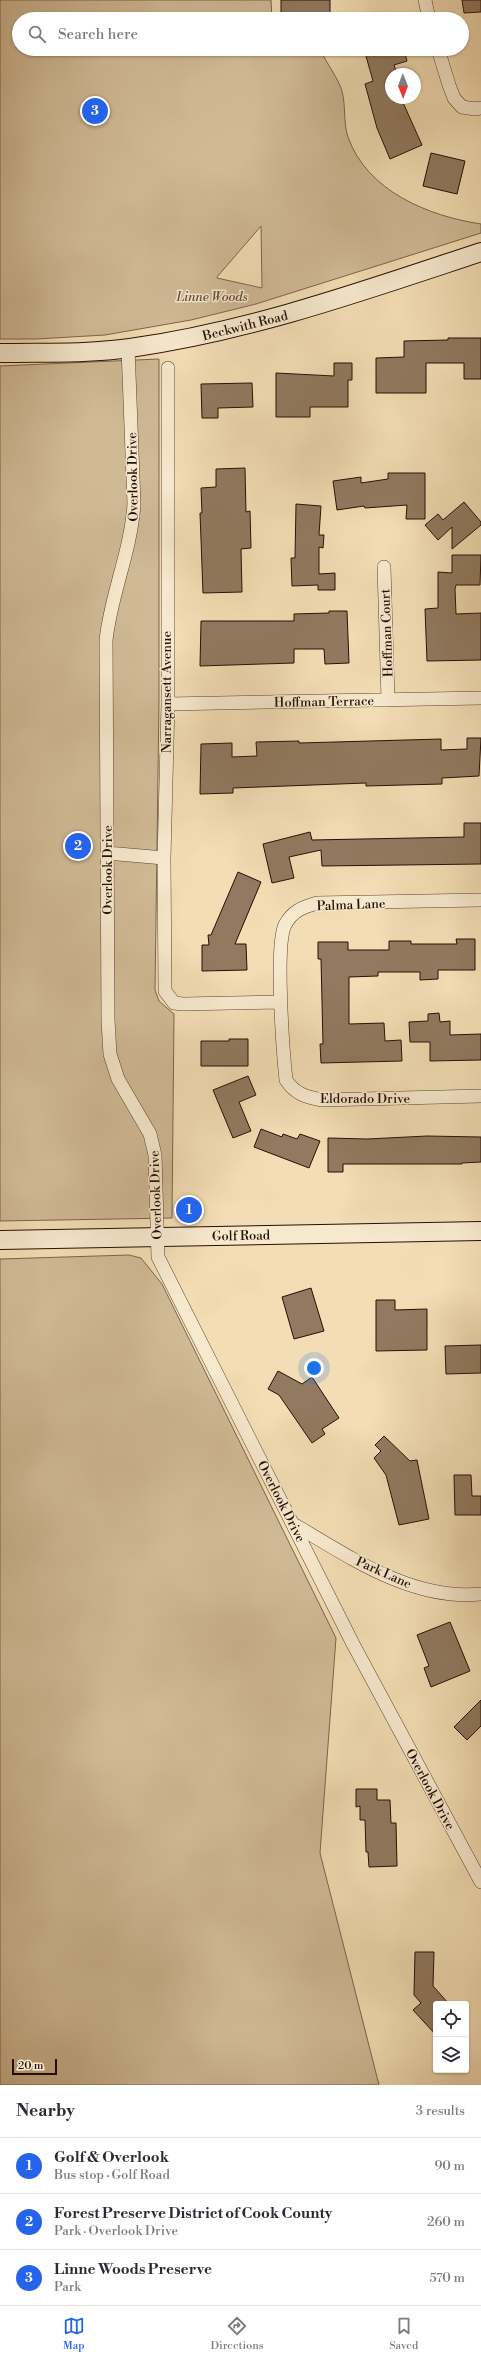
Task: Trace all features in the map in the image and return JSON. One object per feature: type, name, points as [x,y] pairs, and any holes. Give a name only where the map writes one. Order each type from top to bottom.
[{"type":"street","points":[[425,0],[427,12]]},
{"type":"street","points":[[440,56],[454,98],[462,107],[481,108]]},
{"type":"street","name":"Beckwith Road","points":[[0,352],[128,348],[181,340],[251,324],[327,303],[481,252]]},
{"type":"street","name":"Overlook Drive","points":[[128,348],[134,504],[132,529],[108,615],[106,640],[110,1054],[118,1079],[150,1134],[155,1155],[156,1237],[158,1257],[295,1525],[353,1644],[481,1882]]},
{"type":"street","name":"Narragansett Avenue","points":[[168,368],[168,704],[164,858],[165,991],[174,1003],[183,1004],[281,1002]]},
{"type":"street","name":"Hoffman Court","points":[[384,567],[388,700]]},
{"type":"street","name":"Hoffman Terrace","points":[[168,704],[481,698]]},
{"type":"street","points":[[107,853],[164,858]]},
{"type":"street","name":"Palma Lane","points":[[281,1002],[282,939],[289,920],[302,907],[317,903],[481,900]]},
{"type":"street","name":"Eldorado Drive","points":[[281,1002],[286,1080],[293,1090],[306,1097],[322,1100],[481,1096]]},
{"type":"street","name":"Golf Road","points":[[0,1240],[481,1231]]},
{"type":"street","name":"Park Lane","points":[[295,1525],[394,1580],[424,1589],[450,1594],[481,1594]]},
{"type":"green space","name":"Linne Woods","points":[[0,0],[271,0],[272,12],[12,12],[12,56],[324,56],[342,91],[348,137],[357,156],[369,172],[384,186],[402,198],[421,207],[441,215],[481,224],[481,233],[256,304],[191,320],[105,335],[36,339],[0,339]],"holes":[[[261,226],[262,288],[217,277]]]},
{"type":"green space","points":[[159,359],[159,702],[155,990],[159,1001],[174,1014],[172,1218],[0,1221],[0,366]]},
{"type":"green space","points":[[129,1255],[141,1258],[162,1284],[336,1638],[320,1853],[379,2085],[0,2085],[0,1259]]},
{"type":"building","points":[[281,0],[330,0],[330,12],[281,12]]},
{"type":"building","points":[[462,0],[481,0],[481,12],[464,12]]},
{"type":"building","points":[[366,56],[406,56],[407,61],[394,65],[395,68],[385,68],[385,104],[404,104],[422,145],[390,159],[377,128],[365,84],[373,81]]},
{"type":"building","points":[[431,153],[465,161],[457,194],[423,186]]},
{"type":"building","points":[[448,338],[481,338],[481,379],[464,379],[464,363],[426,363],[426,393],[376,393],[376,358],[404,357],[404,341],[448,340]]},
{"type":"building","points":[[334,363],[352,363],[352,380],[348,380],[348,407],[310,407],[310,417],[276,417],[276,373],[334,376]]},
{"type":"building","points":[[252,383],[253,407],[218,408],[218,418],[202,418],[201,384]]},
{"type":"building","points":[[245,468],[246,512],[250,511],[251,548],[241,549],[242,592],[203,593],[200,513],[202,513],[201,488],[216,487],[216,469]]},
{"type":"building","points":[[388,473],[425,473],[425,519],[406,519],[407,505],[365,508],[364,506],[337,510],[333,481],[361,477],[361,483],[388,479]]},
{"type":"building","points":[[464,502],[481,522],[481,525],[452,549],[452,527],[438,540],[425,525],[438,514],[443,520]]},
{"type":"building","points":[[296,504],[321,506],[319,535],[324,535],[323,548],[319,547],[319,574],[335,573],[335,590],[318,590],[318,585],[292,586],[291,558],[295,558]]},
{"type":"building","points":[[452,555],[481,555],[480,585],[456,585],[455,589],[456,614],[481,613],[481,660],[427,661],[425,609],[438,608],[438,572],[452,573]]},
{"type":"building","points":[[329,611],[347,611],[349,663],[325,664],[324,649],[294,649],[294,663],[200,666],[201,621],[294,621],[294,614],[329,613]]},
{"type":"building","points":[[467,738],[481,738],[479,776],[442,778],[442,784],[366,786],[366,783],[233,788],[233,793],[200,794],[201,744],[232,743],[232,757],[257,756],[256,742],[299,741],[299,743],[441,739],[441,750],[467,749]]},
{"type":"building","points":[[464,823],[481,823],[481,864],[322,866],[321,850],[289,857],[294,878],[272,883],[263,844],[310,832],[312,840],[464,837]]},
{"type":"building","points":[[238,872],[261,882],[235,944],[246,944],[247,970],[202,971],[202,945],[209,945],[208,935],[211,935]]},
{"type":"building","points":[[456,939],[475,939],[475,970],[438,970],[438,979],[420,980],[420,972],[378,972],[378,976],[349,977],[349,1024],[384,1023],[385,1041],[401,1040],[402,1061],[321,1063],[320,1044],[323,1044],[321,959],[318,959],[318,942],[348,942],[348,950],[389,950],[389,941],[411,941],[411,944],[457,944]]},
{"type":"building","points":[[439,1013],[440,1022],[450,1021],[450,1035],[481,1034],[481,1060],[430,1061],[430,1042],[410,1042],[409,1022],[428,1021],[428,1014]]},
{"type":"building","points":[[229,1039],[248,1039],[248,1066],[201,1066],[201,1041],[229,1041]]},
{"type":"building","points":[[248,1076],[256,1095],[239,1102],[251,1131],[233,1138],[213,1090]]},
{"type":"building","points":[[261,1129],[282,1137],[283,1134],[297,1139],[300,1134],[320,1141],[309,1168],[254,1147]]},
{"type":"building","points":[[427,1136],[481,1137],[481,1162],[462,1164],[343,1164],[343,1172],[328,1172],[328,1138],[367,1139]]},
{"type":"building","points":[[311,1288],[324,1331],[294,1339],[282,1297]]},
{"type":"building","points":[[376,1300],[395,1300],[395,1310],[427,1309],[427,1350],[376,1351]]},
{"type":"building","points":[[481,1345],[481,1373],[446,1374],[445,1346]]},
{"type":"building","points":[[278,1371],[302,1384],[312,1377],[339,1418],[322,1429],[325,1434],[312,1443],[279,1395],[268,1389]]},
{"type":"building","points":[[384,1436],[410,1461],[417,1460],[429,1519],[399,1525],[386,1475],[374,1458],[381,1451],[375,1445]]},
{"type":"building","points":[[454,1475],[471,1475],[472,1496],[481,1496],[481,1515],[455,1515]]},
{"type":"building","points":[[450,1622],[470,1671],[431,1687],[424,1668],[429,1666],[417,1635]]},
{"type":"building","points":[[481,1700],[481,1726],[467,1740],[454,1727]]},
{"type":"building","points":[[356,1789],[377,1789],[377,1800],[390,1800],[391,1823],[396,1823],[397,1866],[369,1867],[368,1852],[366,1852],[365,1820],[360,1820],[360,1806],[356,1807]]},
{"type":"building","points":[[415,1952],[434,1952],[433,1986],[446,2001],[433,2001],[433,2032],[413,2010],[421,2003],[414,1995]]},
{"type":"place","name":"Linne Woods Preserve","points":[[95,111]]},
{"type":"place","name":"Forest Preserve District of Cook County","points":[[78,846]]},
{"type":"place","name":"Golf & Overlook","points":[[189,1210]]}]
